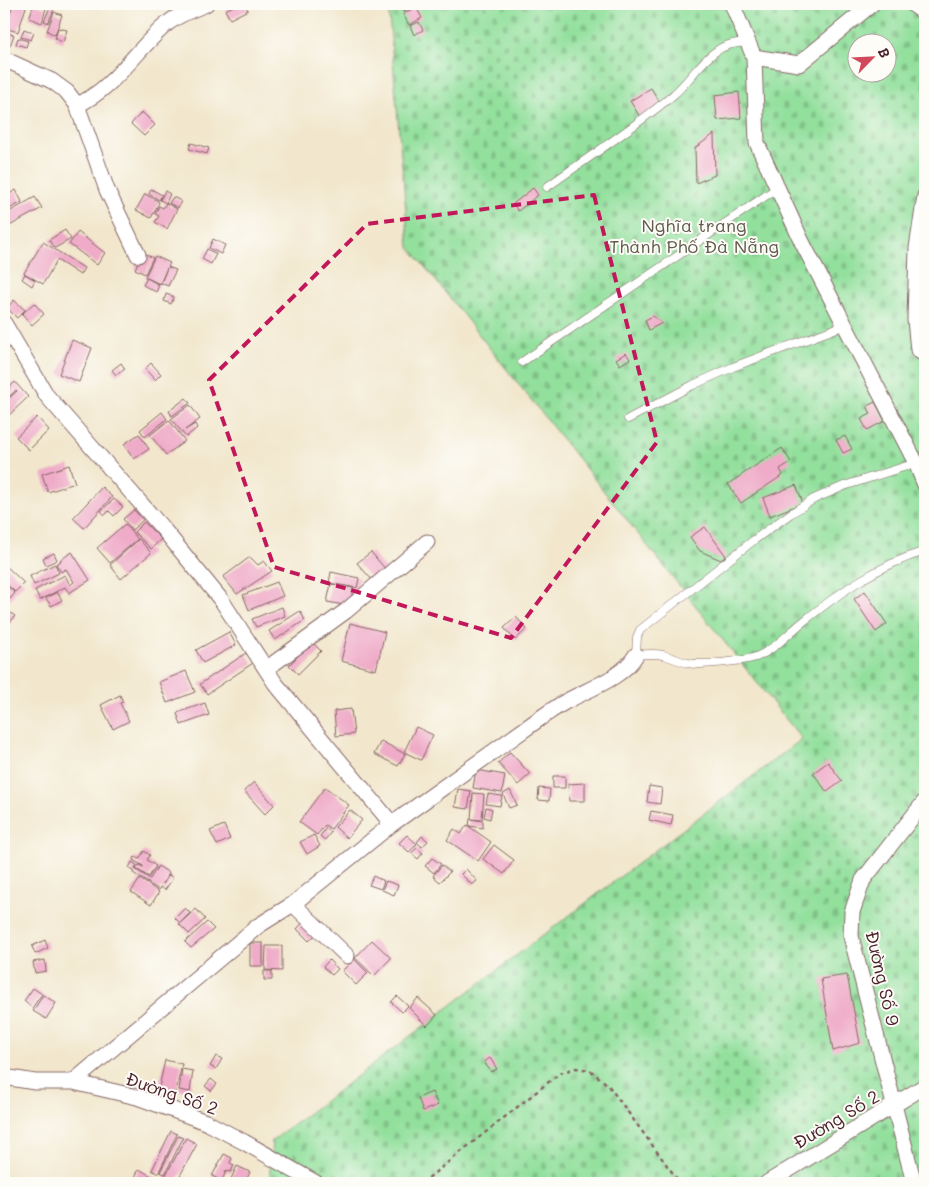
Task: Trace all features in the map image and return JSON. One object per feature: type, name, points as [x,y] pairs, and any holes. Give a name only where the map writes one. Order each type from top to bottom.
[{"type":"street","points":[[77,105],[86,101],[105,87],[170,21],[206,4]]},
{"type":"street","points":[[732,4],[754,57],[757,144],[802,242],[920,467],[925,485]]},
{"type":"street","points":[[754,57],[799,64],[872,4]]},
{"type":"street","points":[[912,4],[925,13]]},
{"type":"street","points":[[4,59],[52,81],[67,92],[77,105],[107,190],[138,255]]},
{"type":"street","points":[[925,196],[917,248],[915,320],[918,350],[925,355]]},
{"type":"street","points":[[4,323],[47,396],[164,530],[222,601],[276,683],[392,824]]},
{"type":"street","points":[[266,669],[346,611],[427,542]]},
{"type":"street","points":[[73,1082],[258,926],[293,904],[392,824],[564,702],[605,681],[627,667],[636,655]]},
{"type":"street","name":"Đường Số 9","points":[[914,1183],[851,936],[852,912],[863,880],[925,801]]},
{"type":"street","points":[[293,904],[347,956]]},
{"type":"street","name":"Đường Số 2","points":[[4,1077],[35,1082],[73,1082],[137,1097],[206,1122],[316,1183]]},
{"type":"street","name":"Đường Số 2","points":[[767,1183],[925,1086]]},
{"type":"lane","points":[[547,187],[674,95],[714,52],[728,45],[748,42]]},
{"type":"lane","points":[[522,362],[777,188]]},
{"type":"lane","points":[[628,419],[693,385],[733,367],[846,325]]},
{"type":"lane","points":[[920,467],[844,486],[790,514],[640,630],[637,637],[636,655],[662,655],[689,664],[735,661],[758,656],[866,576],[896,561],[925,551]]},
{"type":"path","points":[[422,1183],[560,1073],[576,1068],[590,1070],[608,1085],[680,1183]]},
{"type":"highlighted area","points":[[594,195],[657,442],[511,638],[274,567],[209,380],[367,224]]},
{"type":"green space","name":"Nghĩa trang Thành Phố Đà Nẵng","points":[[388,4],[925,4],[925,1183],[269,1183],[272,1141],[802,739],[409,247]]},
{"type":"building","points":[[13,4],[27,4],[18,32],[4,28],[4,14],[9,16]]},
{"type":"building","points":[[34,4],[46,8],[42,23],[29,18]]},
{"type":"building","points":[[238,4],[245,4],[248,10],[230,19],[225,10]]},
{"type":"building","points":[[398,4],[412,4],[414,6],[403,12]]},
{"type":"building","points":[[51,5],[55,7],[48,23],[44,21]]},
{"type":"building","points":[[416,7],[422,18],[409,25],[403,14]]},
{"type":"building","points":[[54,12],[62,15],[55,35],[47,31]]},
{"type":"building","points":[[419,22],[423,30],[414,35],[410,26]]},
{"type":"building","points":[[58,28],[67,30],[63,42],[55,39]]},
{"type":"building","points":[[24,29],[34,33],[31,40],[21,37]]},
{"type":"building","points":[[5,32],[14,35],[10,46],[4,43]]},
{"type":"building","points":[[18,38],[28,41],[26,47],[16,44]]},
{"type":"building","points":[[651,88],[661,104],[640,117],[630,101]]},
{"type":"building","points":[[739,92],[741,118],[717,120],[715,95]]},
{"type":"building","points":[[142,112],[155,125],[144,136],[131,124]]},
{"type":"building","points":[[714,134],[715,175],[696,183],[695,148]]},
{"type":"building","points":[[191,143],[209,148],[207,154],[189,149]]},
{"type":"building","points":[[533,188],[538,195],[518,211],[513,204]]},
{"type":"building","points":[[151,189],[162,195],[159,200],[149,194]]},
{"type":"building","points":[[16,190],[22,202],[4,212],[4,197]]},
{"type":"building","points":[[165,191],[170,194],[166,203],[160,200]]},
{"type":"building","points":[[145,194],[159,203],[151,218],[136,210]]},
{"type":"building","points":[[35,197],[42,208],[4,229],[4,215]]},
{"type":"building","points":[[173,197],[181,201],[178,208],[169,203]]},
{"type":"building","points":[[166,203],[177,209],[167,229],[155,222],[159,216],[155,214],[159,206],[163,208]]},
{"type":"building","points":[[65,230],[71,239],[55,248],[49,240]]},
{"type":"building","points":[[78,232],[105,253],[97,265],[69,244]]},
{"type":"building","points":[[213,239],[225,245],[221,254],[209,248]]},
{"type":"building","points":[[43,242],[84,268],[80,275],[57,260],[43,284],[24,273]]},
{"type":"building","points":[[207,249],[216,254],[211,264],[202,259]]},
{"type":"building","points":[[143,252],[153,258],[145,274],[135,269]]},
{"type":"building","points":[[155,256],[170,263],[168,267],[176,270],[168,286],[161,283],[167,268],[160,284],[145,277]]},
{"type":"building","points":[[25,274],[35,280],[32,286],[22,279]]},
{"type":"building","points":[[147,278],[159,285],[156,292],[143,285]]},
{"type":"building","points":[[166,294],[174,297],[171,304],[164,301]]},
{"type":"building","points":[[14,300],[25,310],[17,318],[7,308]]},
{"type":"building","points":[[34,303],[44,314],[32,325],[22,314]]},
{"type":"building","points":[[653,316],[662,323],[649,330],[645,320]]},
{"type":"building","points":[[72,340],[92,348],[79,382],[59,374]]},
{"type":"building","points":[[626,353],[630,359],[620,365],[616,359]]},
{"type":"building","points":[[121,363],[125,369],[116,375],[112,370]]},
{"type":"building","points":[[151,363],[161,374],[155,380],[145,369]]},
{"type":"building","points":[[15,382],[28,397],[4,420],[4,396],[7,400],[17,391],[8,398],[4,392]]},
{"type":"building","points":[[186,398],[190,403],[172,416],[169,411]]},
{"type":"building","points":[[875,402],[885,421],[867,430],[861,419],[871,414],[867,406]]},
{"type":"building","points":[[190,405],[200,419],[185,430],[195,424],[197,428],[186,437],[171,419]]},
{"type":"building","points":[[162,412],[167,419],[145,437],[140,430]]},
{"type":"building","points":[[37,417],[49,430],[29,450],[16,437]]},
{"type":"building","points":[[169,420],[185,441],[166,455],[150,435]]},
{"type":"building","points":[[139,434],[149,449],[134,459],[124,444]]},
{"type":"building","points":[[845,436],[852,449],[843,453],[836,440]]},
{"type":"building","points":[[782,448],[791,462],[780,469],[783,475],[741,503],[728,484]]},
{"type":"building","points":[[69,465],[75,483],[48,492],[42,474]]},
{"type":"building","points":[[796,485],[803,503],[770,516],[763,498]]},
{"type":"building","points":[[102,487],[112,497],[84,528],[73,518]]},
{"type":"building","points":[[114,499],[123,507],[114,516],[109,511],[105,515],[101,511]]},
{"type":"building","points":[[134,510],[143,520],[132,530],[123,519]]},
{"type":"building","points":[[144,522],[161,539],[151,549],[134,532]]},
{"type":"building","points":[[125,524],[138,539],[110,563],[97,548]]},
{"type":"building","points":[[705,527],[726,556],[721,560],[700,551],[690,537]]},
{"type":"building","points":[[139,539],[151,553],[121,579],[110,565]]},
{"type":"building","points":[[72,552],[90,580],[69,593],[65,587],[40,600],[35,590],[65,575],[70,585],[74,582],[66,569],[61,572],[56,564]]},
{"type":"building","points":[[371,552],[387,571],[374,582],[357,563]]},
{"type":"building","points":[[54,553],[57,560],[46,565],[43,558]]},
{"type":"building","points":[[250,557],[258,565],[264,561],[272,571],[237,594],[223,577]]},
{"type":"building","points":[[4,564],[24,583],[15,592],[4,582]]},
{"type":"building","points":[[55,564],[59,573],[34,585],[30,576]]},
{"type":"building","points":[[331,572],[359,578],[357,588],[329,583]]},
{"type":"building","points":[[277,582],[283,596],[249,610],[243,595]]},
{"type":"building","points":[[4,583],[15,593],[10,599],[4,593]]},
{"type":"building","points":[[331,584],[353,588],[350,606],[327,602]]},
{"type":"building","points":[[865,591],[887,624],[876,632],[854,599]]},
{"type":"building","points":[[57,592],[62,600],[51,606],[46,598]]},
{"type":"building","points":[[282,607],[285,616],[256,627],[252,619]]},
{"type":"building","points":[[7,610],[15,616],[4,630],[4,615]]},
{"type":"building","points":[[300,611],[305,620],[275,640],[269,631]]},
{"type":"building","points":[[516,617],[527,629],[515,640],[504,628]]},
{"type":"building","points":[[350,623],[385,632],[376,670],[341,661]]},
{"type":"building","points":[[229,632],[236,645],[203,663],[196,650]]},
{"type":"building","points":[[312,642],[321,651],[298,674],[289,665]]},
{"type":"building","points":[[246,653],[253,663],[207,694],[200,684]]},
{"type":"building","points":[[186,671],[195,692],[167,703],[159,682]]},
{"type":"building","points":[[120,695],[123,702],[120,703],[129,721],[113,729],[101,705]]},
{"type":"building","points":[[205,703],[209,715],[181,725],[177,713]]},
{"type":"building","points":[[351,709],[354,734],[336,736],[334,711]]},
{"type":"building","points":[[416,727],[433,735],[421,760],[404,752]]},
{"type":"building","points":[[381,741],[405,754],[398,766],[374,754]]},
{"type":"building","points":[[510,752],[530,774],[518,785],[498,763]]},
{"type":"building","points":[[828,762],[842,781],[827,792],[813,773]]},
{"type":"building","points":[[476,770],[505,775],[502,793],[473,788]]},
{"type":"building","points":[[553,776],[565,776],[565,788],[553,788]]},
{"type":"building","points":[[254,782],[274,805],[265,814],[244,791]]},
{"type":"building","points":[[585,783],[585,801],[569,801],[568,784]]},
{"type":"building","points":[[649,786],[662,788],[660,804],[647,802]]},
{"type":"building","points":[[325,787],[349,805],[331,829],[325,825],[317,835],[299,822]]},
{"type":"building","points":[[539,788],[550,789],[549,801],[538,800]]},
{"type":"building","points":[[458,789],[471,791],[468,809],[455,807]]},
{"type":"building","points":[[510,790],[517,805],[509,808],[503,794]]},
{"type":"building","points":[[473,793],[484,794],[482,820],[471,819]]},
{"type":"building","points":[[488,794],[502,796],[500,806],[486,804]]},
{"type":"building","points":[[486,807],[492,809],[490,819],[484,817]]},
{"type":"building","points":[[350,810],[362,820],[347,838],[335,827]]},
{"type":"building","points":[[651,811],[673,815],[671,825],[649,820]]},
{"type":"building","points":[[470,819],[483,821],[483,828],[469,826]]},
{"type":"building","points":[[224,825],[230,839],[217,845],[210,831]]},
{"type":"building","points":[[467,825],[491,842],[478,861],[447,840],[454,829],[461,834]]},
{"type":"building","points":[[326,828],[331,832],[325,840],[320,836]]},
{"type":"building","points":[[314,835],[320,846],[307,854],[300,842]]},
{"type":"building","points":[[407,835],[417,844],[409,852],[399,843]]},
{"type":"building","points":[[422,836],[428,841],[422,847],[417,842]]},
{"type":"building","points":[[494,845],[514,860],[504,874],[483,859]]},
{"type":"building","points":[[417,848],[423,853],[418,859],[411,853]]},
{"type":"building","points":[[144,851],[150,855],[147,860],[156,866],[149,877],[136,869],[139,865],[143,866],[133,860],[135,857],[139,859]]},
{"type":"building","points":[[432,858],[441,864],[434,873],[425,866]]},
{"type":"building","points":[[132,862],[137,865],[135,869],[150,879],[158,866],[169,873],[163,884],[169,875],[173,878],[165,890],[160,887],[159,890],[133,873],[134,871],[129,868]]},
{"type":"building","points":[[442,865],[450,872],[440,882],[433,876]]},
{"type":"building","points":[[466,869],[477,881],[472,885],[461,874]]},
{"type":"building","points":[[373,876],[384,881],[381,889],[369,885]]},
{"type":"building","points":[[140,879],[159,892],[151,905],[131,892]]},
{"type":"building","points":[[386,881],[398,885],[394,895],[382,890]]},
{"type":"building","points":[[185,908],[190,913],[180,923],[175,918]]},
{"type":"building","points":[[196,909],[205,919],[189,934],[179,924]]},
{"type":"building","points":[[304,921],[317,933],[309,941],[297,929]]},
{"type":"building","points":[[207,922],[214,929],[191,948],[185,942]]},
{"type":"building","points":[[45,940],[48,948],[35,954],[32,946]]},
{"type":"building","points":[[372,940],[391,958],[374,976],[355,958]]},
{"type":"building","points":[[250,943],[263,943],[263,966],[250,966]]},
{"type":"building","points":[[266,946],[282,946],[282,971],[265,970]]},
{"type":"building","points":[[354,959],[368,973],[356,985],[342,971]]},
{"type":"building","points":[[45,960],[46,971],[35,973],[33,962]]},
{"type":"building","points":[[329,960],[338,969],[332,975],[323,967]]},
{"type":"building","points":[[264,971],[272,971],[272,980],[264,980]]},
{"type":"building","points":[[847,975],[860,1043],[833,1051],[821,979]]},
{"type":"building","points":[[33,988],[42,994],[32,1008],[24,1001]]},
{"type":"building","points":[[43,995],[56,1003],[46,1019],[33,1011]]},
{"type":"building","points":[[397,996],[408,1006],[402,1012],[391,1002]]},
{"type":"building","points":[[418,998],[437,1015],[427,1026],[409,1008]]},
{"type":"building","points":[[216,1056],[222,1059],[216,1069],[210,1066]]},
{"type":"building","points":[[490,1058],[497,1069],[491,1072],[484,1062]]},
{"type":"building","points":[[165,1060],[182,1064],[174,1100],[157,1097]]},
{"type":"building","points":[[182,1069],[193,1071],[190,1092],[179,1090]]},
{"type":"building","points":[[211,1079],[217,1084],[211,1091],[205,1086]]},
{"type":"building","points":[[432,1092],[438,1105],[423,1111],[418,1098]]},
{"type":"building","points":[[171,1131],[177,1134],[158,1174],[152,1170]]},
{"type":"building","points":[[178,1136],[183,1138],[165,1174],[160,1172]]},
{"type":"building","points":[[186,1138],[197,1144],[176,1183],[151,1183],[152,1180],[147,1177],[143,1183],[133,1181],[139,1169],[162,1182]]},
{"type":"building","points":[[224,1154],[232,1158],[230,1163],[234,1165],[231,1172],[226,1171],[222,1181],[212,1176]]},
{"type":"building","points":[[237,1166],[250,1172],[245,1183],[229,1183]]}]
